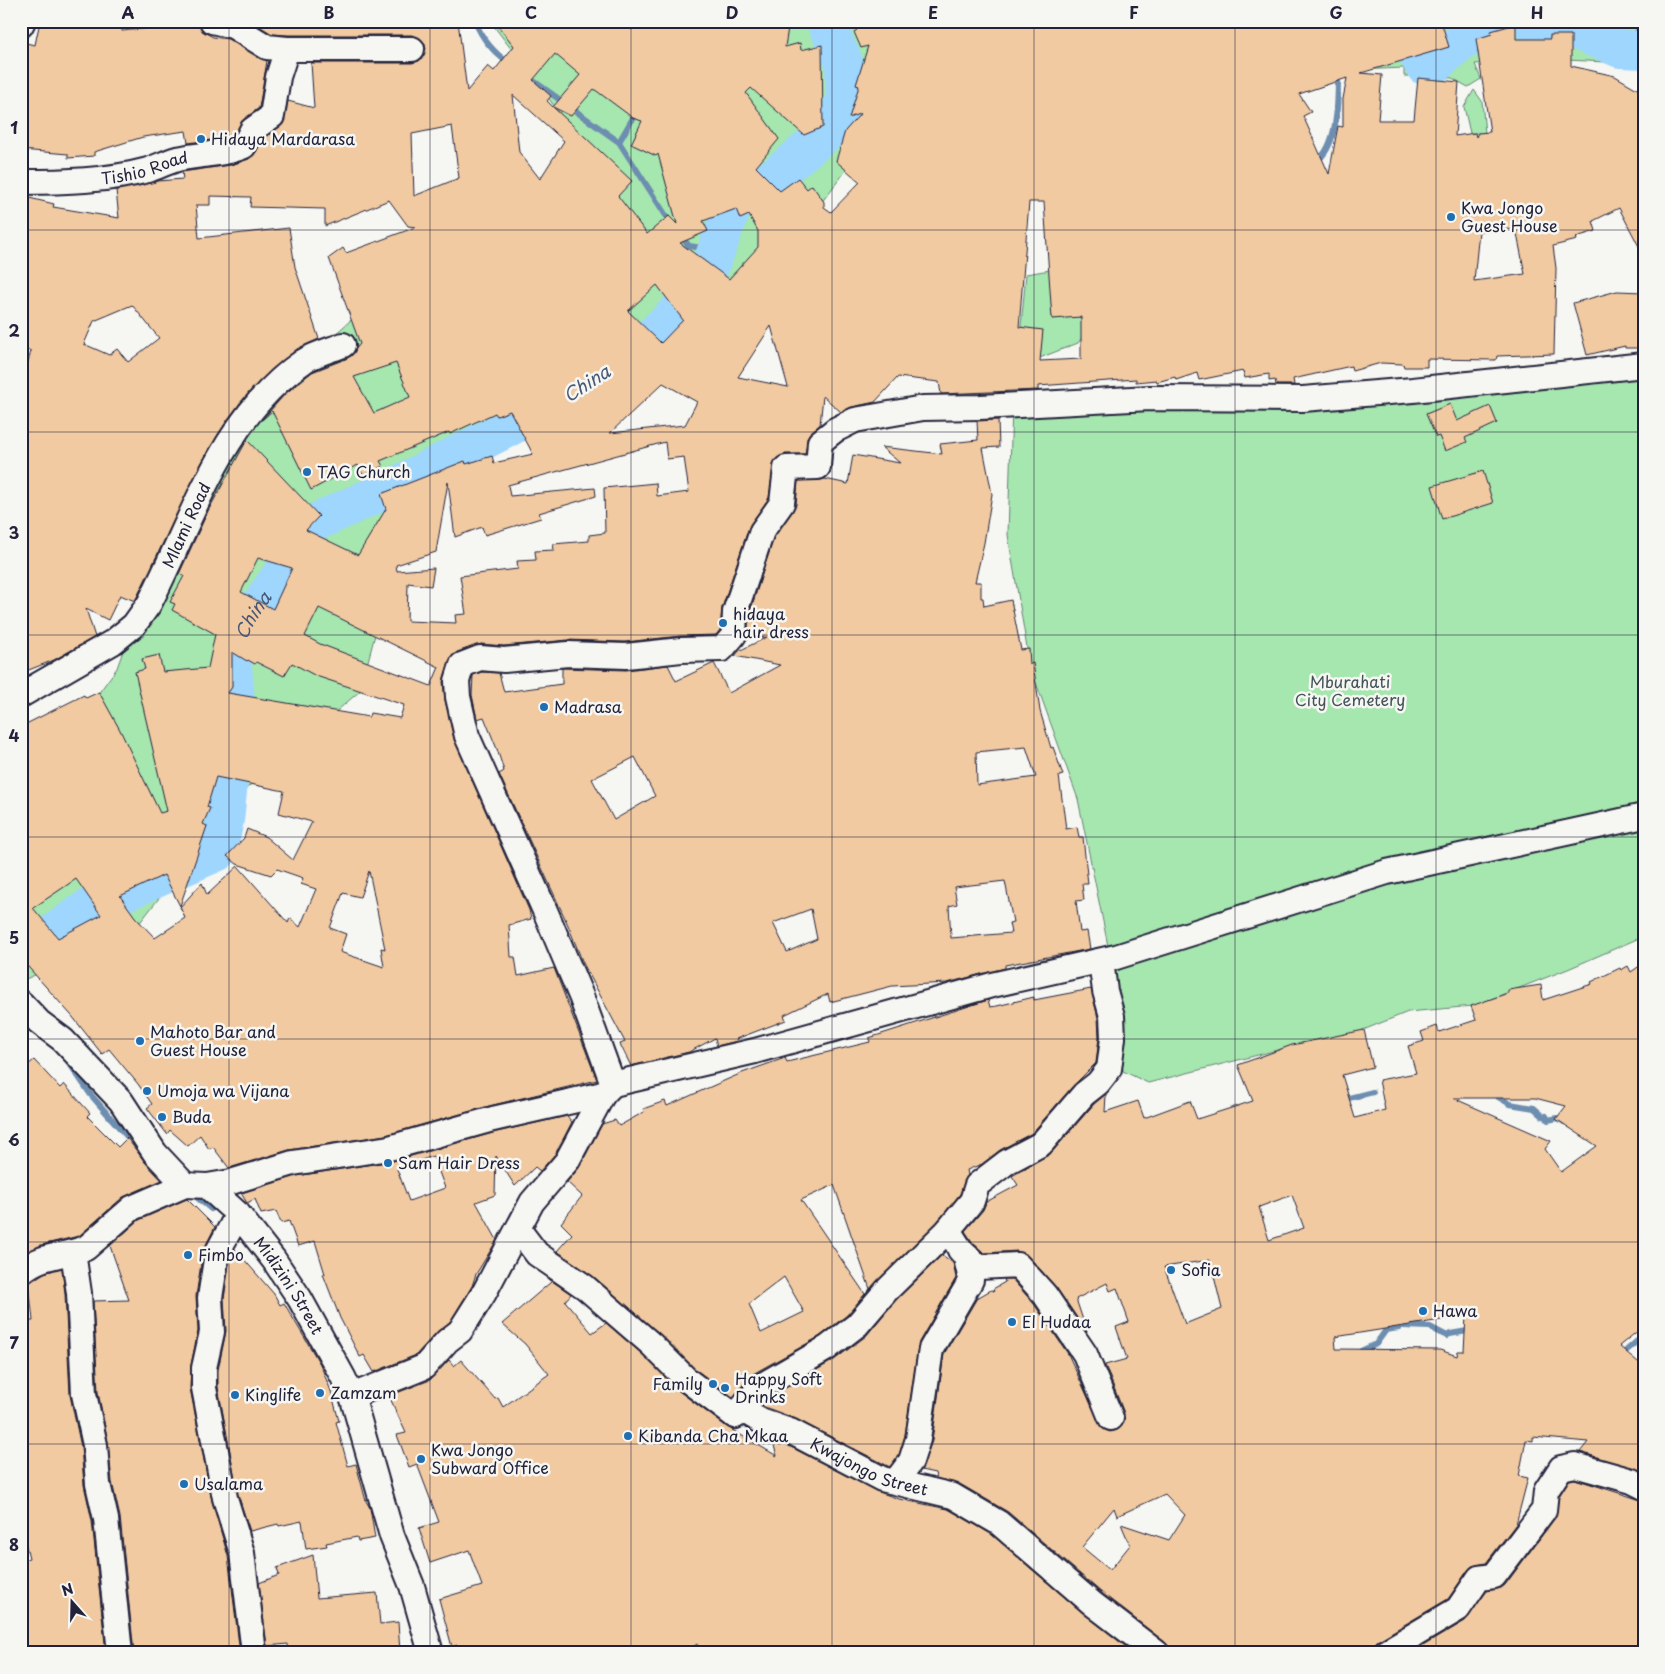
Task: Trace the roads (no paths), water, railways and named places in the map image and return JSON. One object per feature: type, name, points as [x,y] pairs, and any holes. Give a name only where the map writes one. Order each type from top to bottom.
[{"type":"street","points":[[21,25],[24,21]]},
{"type":"street","points":[[212,21],[233,26],[267,46],[287,49],[412,48]]},
{"type":"street","name":"Tishio Road","points":[[21,182],[65,182],[113,177],[148,170],[175,160],[244,146],[252,130],[272,116],[278,77],[287,49]]},
{"type":"street","name":"Mlami Road","points":[[21,694],[113,642],[134,625],[150,604],[220,457],[239,424],[280,380],[291,371],[306,360],[343,345]]},
{"type":"street","points":[[352,1396],[424,1367],[447,1341],[460,1331],[484,1293],[532,1202],[566,1161],[608,1089],[581,996],[467,736],[458,697],[457,681],[462,665],[480,658],[504,660],[568,654],[626,656],[682,650],[722,649],[734,635],[735,612],[762,531],[782,503],[786,468],[818,466],[820,442],[835,430],[855,420],[923,408],[1150,398],[1313,398],[1557,376],[1644,365]]},
{"type":"street","points":[[21,1272],[30,1264],[48,1257],[86,1248],[132,1208],[196,1185],[231,1182],[293,1162],[389,1148],[755,1051],[992,985],[1101,961],[1387,872],[1644,816]]},
{"type":"street","points":[[518,1229],[537,1254],[586,1288],[651,1344],[687,1380],[735,1416],[761,1386],[827,1348],[857,1325],[886,1291],[953,1239],[972,1201],[977,1185],[1007,1162],[1041,1144],[1109,1069],[1113,1038],[1112,1016],[1105,991],[1101,961]]},
{"type":"street","name":"Midizini Street","points":[[21,1003],[39,1022],[63,1040],[122,1101],[156,1153],[196,1185],[238,1214],[274,1260],[300,1299],[352,1396],[392,1536],[412,1586],[431,1653]]},
{"type":"street","points":[[238,1214],[217,1253],[210,1298],[212,1332],[204,1368],[204,1388],[224,1498],[242,1553],[254,1653]]},
{"type":"street","points":[[953,1239],[979,1267],[1018,1264],[1045,1295],[1085,1354],[1111,1418]]},
{"type":"street","points":[[896,1481],[910,1461],[918,1439],[931,1349],[971,1280],[966,1258],[953,1239]]},
{"type":"street","points":[[74,1252],[79,1293],[84,1394],[95,1445],[98,1484],[106,1519],[120,1653]]},
{"type":"street","name":"Kwajongo Street","points":[[735,1416],[744,1411],[762,1421],[790,1431],[882,1479],[953,1496],[999,1523],[1093,1604],[1157,1653]]},
{"type":"street","points":[[1384,1653],[1458,1609],[1479,1578],[1494,1576],[1544,1510],[1546,1491],[1561,1468],[1575,1465],[1632,1481],[1644,1487]]},
{"type":"waterway","points":[[475,21],[489,45],[510,64]]},
{"type":"waterway","name":"China","points":[[625,360],[668,321],[704,283],[733,206],[776,175],[835,126],[845,98],[844,62],[825,21]]},
{"type":"waterway","name":"China","points":[[1407,21],[1411,43],[1424,66],[1432,67],[1462,41],[1480,34],[1500,21]]},
{"type":"waterway","name":"China","points":[[1528,21],[1575,31]]},
{"type":"waterway","points":[[1572,21],[1574,31]]},
{"type":"waterway","points":[[1635,48],[1636,35],[1642,21]]},
{"type":"waterway","name":"China","points":[[1577,31],[1620,49],[1644,50]]},
{"type":"waterway","points":[[1315,162],[1329,146],[1333,134],[1336,121],[1338,73]]},
{"type":"waterway","points":[[528,77],[619,142],[672,225]]},
{"type":"waterway","points":[[619,142],[637,111]]},
{"type":"waterway","points":[[680,235],[689,246],[715,250]]},
{"type":"waterway","name":"China","points":[[31,949],[86,909],[218,852],[225,820],[234,734],[236,701],[232,655],[250,619],[287,566],[303,528],[401,483],[563,400]]},
{"type":"waterway","points":[[68,1061],[91,1095],[144,1156]]},
{"type":"waterway","points":[[1341,1100],[1373,1092]]},
{"type":"waterway","points":[[1493,1094],[1510,1104],[1534,1108],[1543,1116]]},
{"type":"waterway","points":[[1546,1116],[1548,1120],[1558,1118],[1564,1122]]},
{"type":"waterway","points":[[190,1192],[211,1209]]},
{"type":"waterway","points":[[1403,1326],[1430,1327],[1447,1336]]},
{"type":"waterway","points":[[1361,1351],[1376,1344],[1386,1330],[1399,1328]]},
{"type":"waterway","points":[[1450,1334],[1473,1330]]},
{"type":"waterway","points":[[1619,1357],[1644,1335]]},
{"type":"place","name":"Hidaya Mardarasa","points":[[201,139]]},
{"type":"place","name":"Kwa Jongo Guest House","points":[[1451,217]]},
{"type":"place","name":"TAG Church","points":[[307,472]]},
{"type":"place","name":"hidaya hair dress","points":[[723,623]]},
{"type":"place","name":"Madrasa","points":[[544,707]]},
{"type":"place","name":"Mahoto Bar and Guest House","points":[[140,1041]]},
{"type":"place","name":"Umoja wa Vijana","points":[[147,1091]]},
{"type":"place","name":"Buda","points":[[162,1117]]},
{"type":"place","name":"Sam Hair Dress","points":[[388,1163]]},
{"type":"place","name":"Fimbo","points":[[188,1255]]},
{"type":"place","name":"Sofia","points":[[1171,1270]]},
{"type":"place","name":"Hawa","points":[[1423,1311]]},
{"type":"place","name":"El Hudaa","points":[[1012,1322]]},
{"type":"place","name":"Family","points":[[713,1384]]},
{"type":"place","name":"Happy Soft Drinks","points":[[725,1388]]},
{"type":"place","name":"Zamzam","points":[[320,1393]]},
{"type":"place","name":"Kinglife","points":[[235,1395]]},
{"type":"place","name":"Kibanda Cha Mkaa","points":[[628,1436]]},
{"type":"place","name":"Kwa Jongo Subward Office","points":[[421,1459]]},
{"type":"place","name":"Usalama","points":[[184,1484]]},
{"type":"park label","name":"Mburahati City Cemetery","points":[[1350,691]]}]
